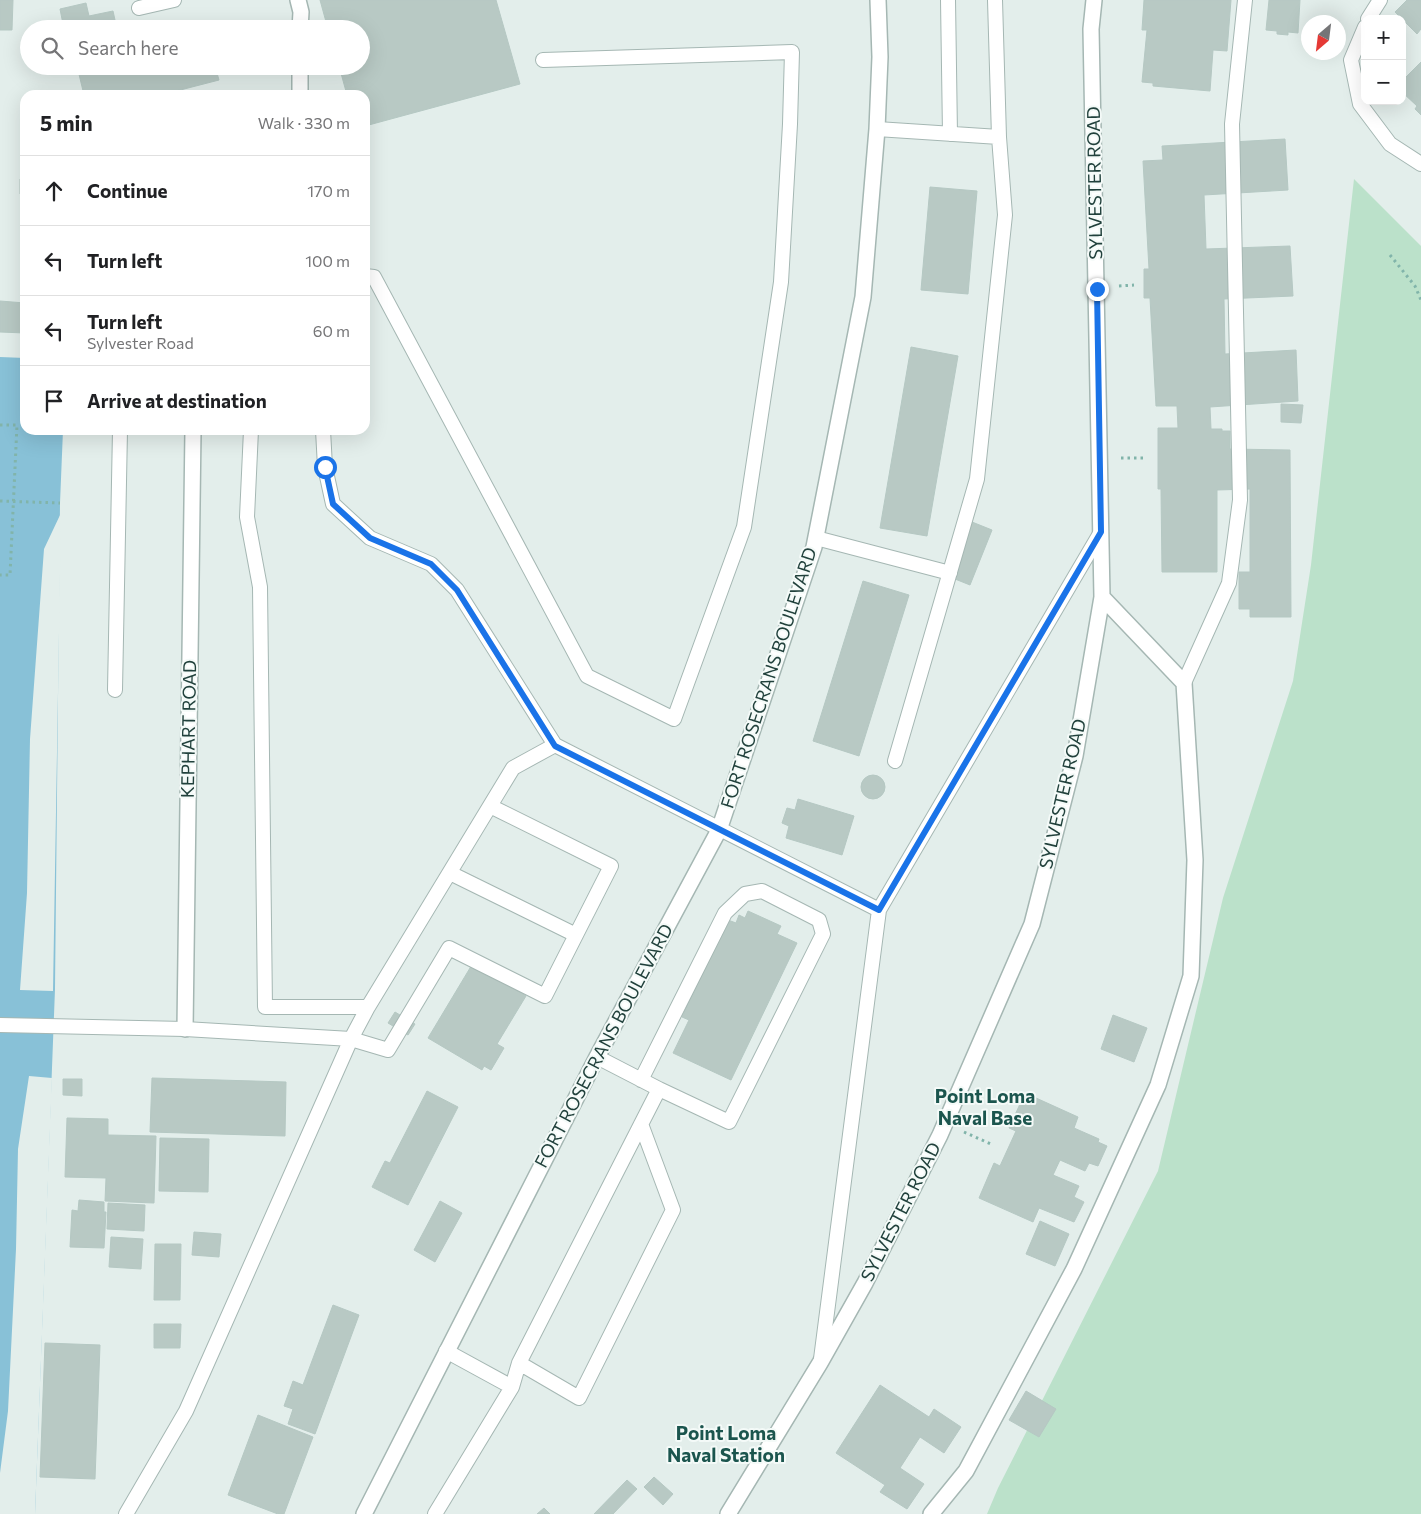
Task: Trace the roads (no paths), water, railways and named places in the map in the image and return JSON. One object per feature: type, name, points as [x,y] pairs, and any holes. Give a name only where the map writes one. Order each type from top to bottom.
[{"type":"street","points":[[298,0],[301,20]]},
{"type":"street","name":"FORT ROSECRANS BOULEVARD","points":[[364,1514],[597,1058],[719,830],[816,538],[862,297],[877,129],[880,57],[878,0]]},
{"type":"street","name":"SYLVESTER ROAD","points":[[728,1514],[820,1363],[865,1284],[945,1123],[1032,924],[1075,756],[1102,597],[1091,29],[1094,0]]},
{"type":"street","points":[[300,75],[300,90]]},
{"type":"street","name":"KEPHART ROAD","points":[[185,1029],[193,435]]},
{"type":"street","points":[[931,1514],[966,1471],[1074,1268],[1158,1086],[1191,976],[1195,860],[1184,683],[1102,597]]},
{"type":"lane","points":[[139,8],[174,0]]},
{"type":"lane","points":[[948,0],[950,134]]},
{"type":"lane","points":[[895,761],[977,479],[1005,215],[999,137],[995,0]]},
{"type":"lane","points":[[1184,683],[1228,584],[1240,500],[1232,124],[1245,0]]},
{"type":"lane","points":[[1371,15],[1380,0]]},
{"type":"lane","points":[[1361,36],[1351,60],[1360,104],[1390,144],[1421,164]]},
{"type":"lane","points":[[370,277],[374,277],[587,676],[674,719],[744,527],[782,282],[792,52],[542,60]]},
{"type":"lane","points":[[877,129],[999,137]]},
{"type":"lane","points":[[114,690],[120,435]]},
{"type":"lane","points":[[251,435],[247,517],[260,587],[266,1007],[368,1007]]},
{"type":"lane","points":[[324,435],[325,467],[333,504],[370,538],[431,564],[457,590],[555,746],[879,910]]},
{"type":"lane","points":[[820,1363],[879,910],[1101,532]]},
{"type":"lane","points":[[816,538],[950,573]]},
{"type":"lane","points":[[126,1514],[186,1411],[351,1039],[368,1007],[513,768],[555,746]]},
{"type":"lane","points":[[0,1024],[185,1029],[351,1039],[388,1050],[449,948],[545,996],[611,866],[490,806]]},
{"type":"lane","points":[[450,873],[576,936]]},
{"type":"lane","points":[[597,1058],[641,1080],[659,1089],[728,1122],[823,934],[819,920],[762,891],[745,894],[725,913],[641,1080]]},
{"type":"lane","points":[[435,1514],[512,1387],[519,1363],[659,1089]]},
{"type":"lane","points":[[519,1363],[579,1398],[673,1210],[642,1124]]},
{"type":"lane","points":[[446,1351],[512,1387]]},
{"type":"water","points":[[0,357],[20,358],[20,435],[63,435],[60,503],[55,989],[35,1514],[0,1514]]},
{"type":"district","name":"Point Loma Naval Base","points":[[985,1107]]},
{"type":"district","name":"Point Loma Naval Station","points":[[726,1444]]}]
